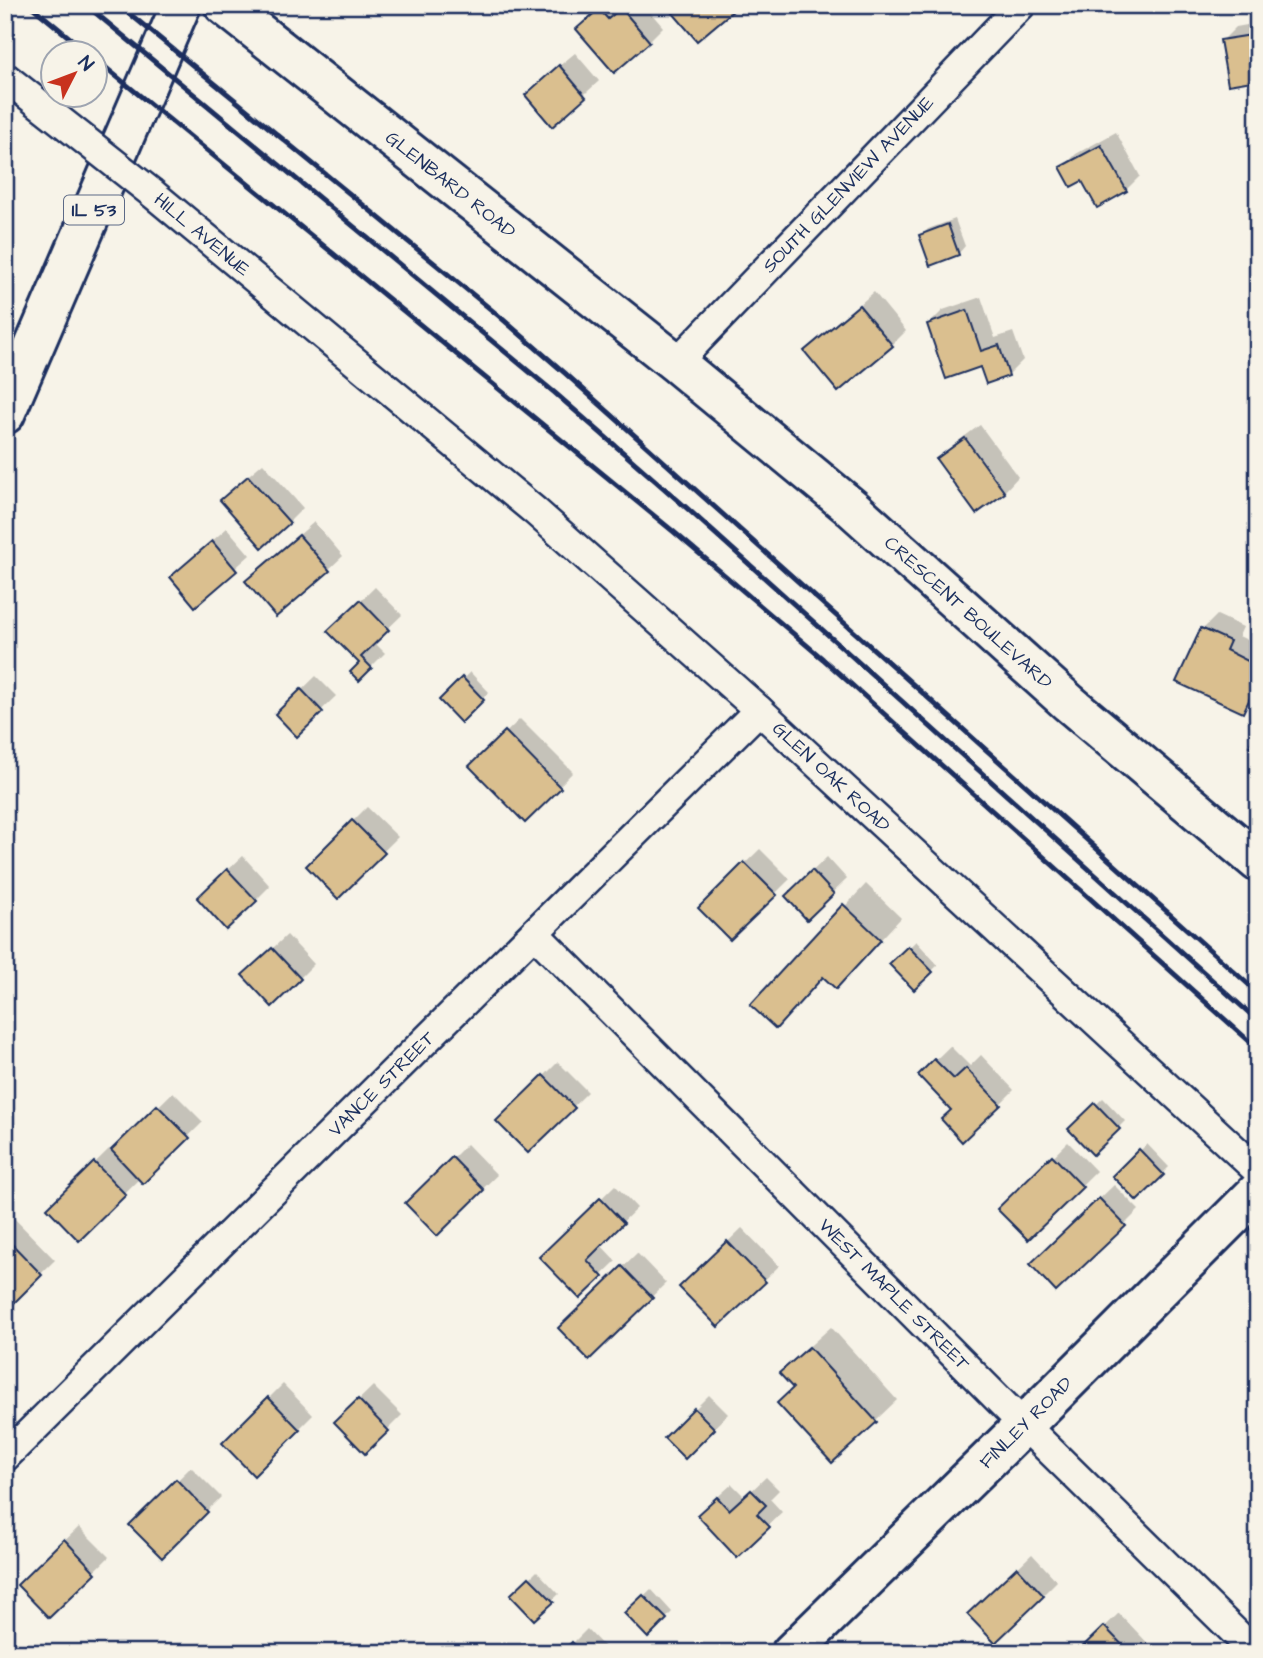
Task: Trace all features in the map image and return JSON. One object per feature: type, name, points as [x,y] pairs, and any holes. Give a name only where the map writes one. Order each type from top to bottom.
[{"type":"street","name":"IL 53","points":[[5,414],[181,5]]},
{"type":"street","name":"SOUTH GLENVIEW AVENUE","points":[[676,363],[1021,5]]},
{"type":"street","name":"GLENBARD ROAD","points":[[227,8],[676,363]]},
{"type":"street","name":"HILL AVENUE","points":[[5,77],[152,193],[395,397]]},
{"type":"street","name":"CRESCENT BOULEVARD","points":[[676,363],[852,508],[1069,703],[1258,862]]},
{"type":"street","name":"GLEN OAK ROAD","points":[[395,397],[535,511],[759,710],[1258,1171]]},
{"type":"street","name":"VANCE STREET","points":[[5,1457],[759,710]]},
{"type":"street","name":"WEST MAPLE STREET","points":[[535,934],[1024,1425],[1256,1653]]},
{"type":"street","name":"FINLEY ROAD","points":[[791,1653],[1258,1191]]},
{"type":"building","points":[[666,5],[730,5],[734,10],[697,41]]},
{"type":"building","points":[[621,8],[650,42],[614,73],[576,29],[599,9],[608,19]]},
{"type":"building","points":[[1258,34],[1258,80],[1228,85],[1220,40]]},
{"type":"building","points":[[559,65],[586,97],[552,127],[525,95]]},
{"type":"building","points":[[1101,145],[1127,191],[1097,208],[1082,181],[1071,187],[1060,167]]},
{"type":"building","points":[[948,224],[959,255],[930,266],[919,235]]},
{"type":"building","points":[[859,305],[893,346],[838,392],[804,351]]},
{"type":"building","points":[[967,310],[981,351],[999,345],[1009,376],[986,384],[980,367],[946,379],[927,324]]},
{"type":"building","points":[[965,438],[1005,493],[976,514],[936,459]]},
{"type":"building","points":[[248,476],[290,523],[262,548],[220,500]]},
{"type":"building","points":[[299,535],[330,571],[276,617],[245,581]]},
{"type":"building","points":[[212,541],[237,571],[195,607],[170,577]]},
{"type":"building","points":[[360,600],[389,630],[361,657],[372,668],[359,681],[350,672],[359,663],[327,631]]},
{"type":"building","points":[[1201,628],[1230,641],[1226,650],[1258,666],[1258,681],[1243,713],[1176,682]]},
{"type":"building","points":[[462,677],[484,700],[461,723],[439,700]]},
{"type":"building","points":[[301,689],[323,712],[297,737],[275,714]]},
{"type":"building","points":[[505,731],[561,788],[525,823],[469,766]]},
{"type":"building","points":[[1258,731],[1258,751],[1249,746]]},
{"type":"building","points":[[352,820],[385,853],[338,899],[306,866]]},
{"type":"building","points":[[744,862],[777,895],[730,940],[698,908]]},
{"type":"building","points":[[227,869],[257,901],[226,930],[197,898]]},
{"type":"building","points":[[812,870],[834,894],[807,920],[785,896]]},
{"type":"building","points":[[843,904],[881,940],[836,989],[823,977],[776,1029],[750,1005]]},
{"type":"building","points":[[908,946],[933,972],[914,990],[889,964]]},
{"type":"building","points":[[272,948],[301,979],[272,1007],[242,975]]},
{"type":"building","points":[[934,1059],[954,1079],[966,1068],[1001,1105],[962,1142],[941,1119],[951,1110],[918,1075]]},
{"type":"building","points":[[543,1075],[575,1108],[528,1153],[496,1121]]},
{"type":"building","points":[[1095,1103],[1120,1129],[1093,1155],[1068,1129]]},
{"type":"building","points":[[157,1105],[190,1138],[143,1184],[111,1150]]},
{"type":"building","points":[[1139,1149],[1164,1175],[1137,1201],[1112,1176]]},
{"type":"building","points":[[1052,1155],[1083,1187],[1028,1240],[997,1209]]},
{"type":"building","points":[[452,1157],[484,1190],[437,1236],[405,1203]]},
{"type":"building","points":[[94,1162],[126,1195],[79,1241],[47,1208]]},
{"type":"building","points":[[600,1198],[624,1223],[587,1260],[603,1277],[580,1299],[539,1257]]},
{"type":"building","points":[[1099,1198],[1126,1226],[1056,1292],[1030,1264]]},
{"type":"building","points":[[5,1237],[42,1275],[5,1312]]},
{"type":"building","points":[[727,1241],[766,1282],[718,1327],[679,1287]]},
{"type":"building","points":[[622,1266],[653,1298],[589,1360],[558,1328]]},
{"type":"building","points":[[809,1347],[877,1422],[832,1463],[777,1403],[793,1388],[779,1373]]},
{"type":"building","points":[[268,1397],[300,1430],[254,1476],[222,1443]]},
{"type":"building","points":[[358,1399],[389,1431],[365,1454],[334,1422]]},
{"type":"building","points":[[694,1408],[715,1429],[685,1459],[664,1438]]},
{"type":"building","points":[[176,1479],[208,1512],[162,1558],[129,1525]]},
{"type":"building","points":[[751,1490],[766,1505],[757,1514],[770,1527],[737,1558],[697,1515],[717,1497],[729,1510]]},
{"type":"building","points":[[64,1539],[96,1573],[49,1618],[17,1585]]},
{"type":"building","points":[[1017,1567],[1044,1596],[995,1643],[967,1614]]},
{"type":"building","points":[[529,1577],[554,1602],[534,1620],[510,1595]]},
{"type":"building","points":[[643,1595],[667,1619],[648,1638],[624,1613]]},
{"type":"building","points":[[1104,1626],[1130,1653],[1076,1653]]},
{"type":"building","points":[[572,1642],[583,1653],[561,1653]]},
{"type":"railway","points":[[30,5],[70,38]]},
{"type":"railway","points":[[86,5],[555,393],[1258,1021]]},
{"type":"railway","points":[[119,5],[566,374],[1258,993]]},
{"type":"railway","points":[[108,69],[674,532],[823,659],[1258,1049]]}]
